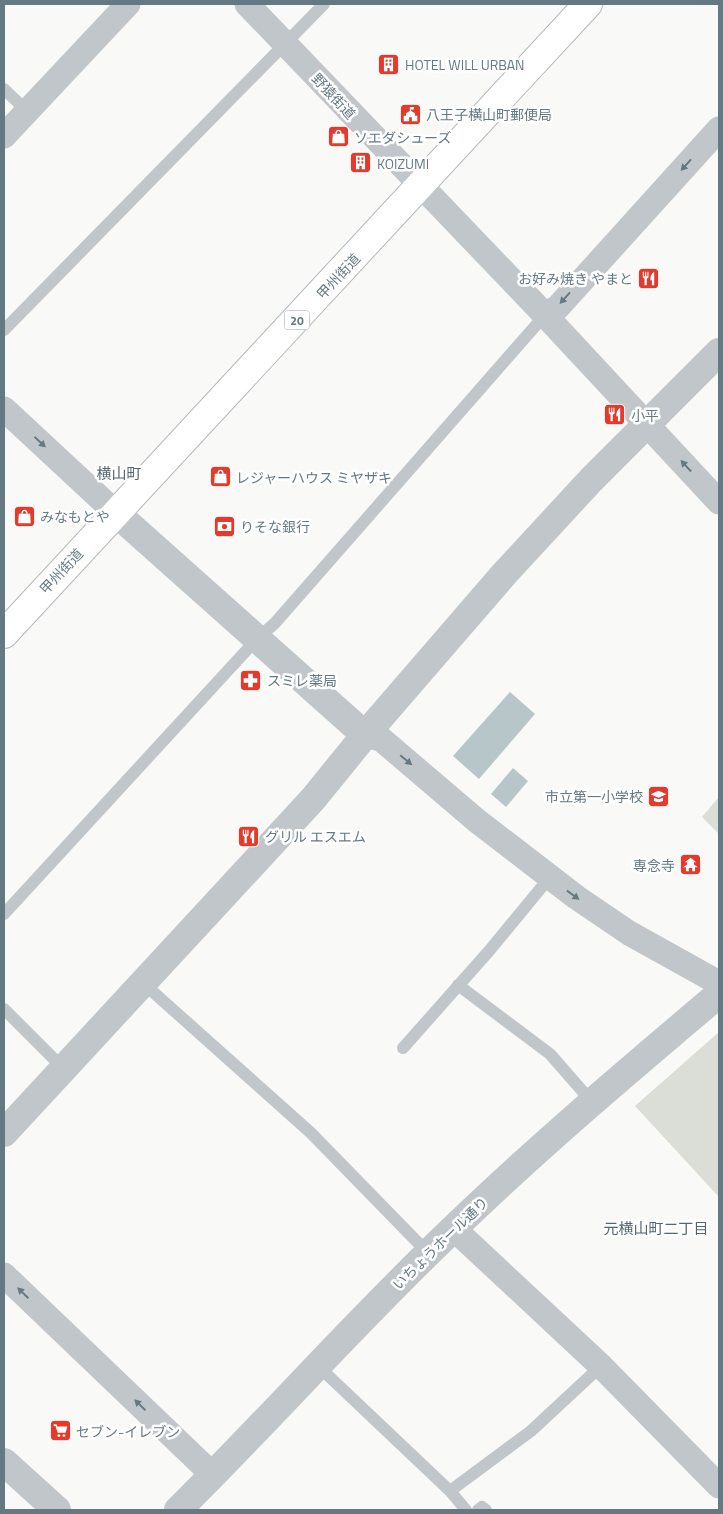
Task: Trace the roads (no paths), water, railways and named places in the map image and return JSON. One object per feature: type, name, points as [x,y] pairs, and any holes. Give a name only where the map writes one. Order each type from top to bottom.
[{"type":"highway","name":"甲州街道","points":[[4,634],[588,4]]},
{"type":"street","points":[[4,136],[128,4]]},
{"type":"street","name":"野猿街道","points":[[247,4],[420,187],[545,315],[719,502]]},
{"type":"street","points":[[545,315],[558,306],[719,129]]},
{"type":"street","points":[[4,1133],[313,799],[365,735],[504,573],[719,352]]},
{"type":"street","points":[[4,408],[256,640],[365,735],[381,739],[476,820],[550,877],[629,933],[719,983]]},
{"type":"street","name":"いちょうホール通り","points":[[190,1505],[213,1475],[317,1365],[428,1253],[592,1102],[719,994]]},
{"type":"street","points":[[454,1228],[601,1366],[719,1486]]},
{"type":"street","points":[[4,1275],[213,1475]]},
{"type":"street","points":[[4,1462],[57,1510]]},
{"type":"lane","points":[[4,330],[324,4]]},
{"type":"lane","points":[[4,89],[27,111]]},
{"type":"lane","points":[[4,914],[256,640],[275,623],[545,315]]},
{"type":"lane","points":[[403,1048],[550,877]]},
{"type":"lane","points":[[143,983],[311,1134],[428,1253]]},
{"type":"lane","points":[[458,985],[550,1054],[592,1102]]},
{"type":"lane","points":[[4,1009],[64,1069]]},
{"type":"lane","points":[[317,1365],[450,1491],[466,1510]]},
{"type":"lane","points":[[450,1491],[531,1431],[601,1366]]},
{"type":"lane","points":[[478,1510],[482,1506],[486,1510]]},
{"type":"place","name":"HOTEL WILL URBAN","points":[[389,64]]},
{"type":"place","name":"八王子横山町郵便局","points":[[410,114]]},
{"type":"place","name":"ソエダシューズ","points":[[338,137]]},
{"type":"place","name":"KOIZUMI","points":[[361,163]]},
{"type":"place","name":"お好み焼き やまと","points":[[649,278]]},
{"type":"place","name":"小平","points":[[615,415]]},
{"type":"place","name":"レジャーハウス ミヤザキ","points":[[220,477]]},
{"type":"place","name":"みなもとや","points":[[24,516]]},
{"type":"place","name":"りそな銀行","points":[[224,526]]},
{"type":"place","name":"スミレ薬局","points":[[251,680]]},
{"type":"place","name":"市立第一小学校","points":[[659,796]]},
{"type":"place","name":"グリル エスエム","points":[[249,836]]},
{"type":"place","name":"専念寺","points":[[691,865]]},
{"type":"place","name":"セブン-イレブン","points":[[60,1431]]},
{"type":"district","name":"横山町","points":[[119,473]]},
{"type":"district","name":"元横山町二丁目","points":[[656,1228]]}]
